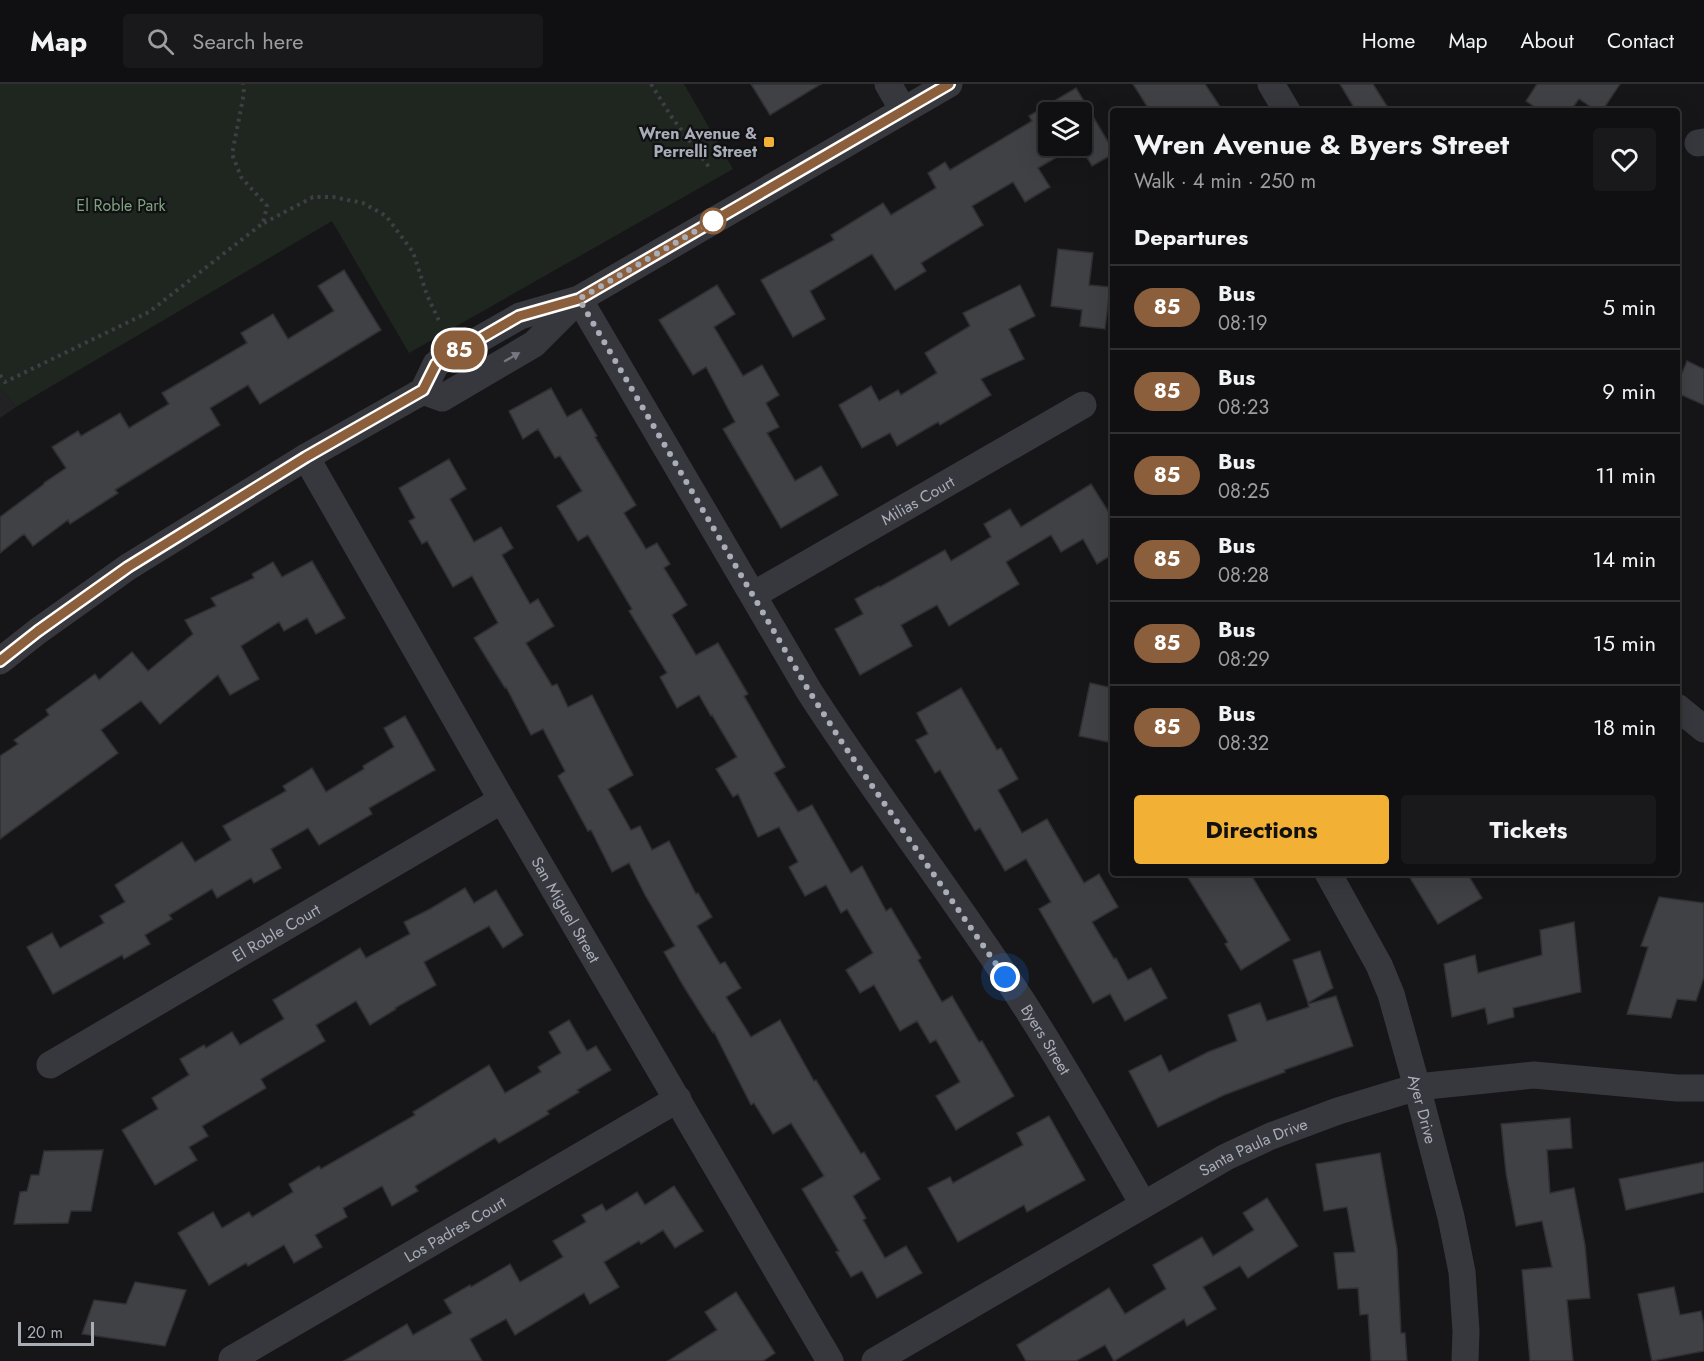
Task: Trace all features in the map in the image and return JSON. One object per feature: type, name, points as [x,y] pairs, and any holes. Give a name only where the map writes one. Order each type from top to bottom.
[{"type":"street","points":[[888,84],[903,110]]},
{"type":"street","points":[[0,661],[128,567],[306,457],[423,390],[436,364],[519,316],[579,299],[949,84]]},
{"type":"street","points":[[1271,84],[1285,108]]},
{"type":"street","name":"Byers Street","points":[[579,299],[809,691],[843,744],[1019,996],[1143,1204]]},
{"type":"street","name":"Milias Court","points":[[753,595],[1083,405]]},
{"type":"street","name":"San Miguel Street","points":[[306,457],[502,800],[830,1361]]},
{"type":"street","points":[[1680,710],[1704,729]]},
{"type":"street","name":"El Roble Court","points":[[50,1065],[502,800]]},
{"type":"street","name":"Ayer Drive","points":[[1330,876],[1379,965],[1390,994],[1417,1087],[1451,1217],[1462,1272],[1466,1331],[1465,1361]]},
{"type":"street","name":"Santa Paula Drive","points":[[875,1361],[1226,1157],[1271,1136],[1338,1111],[1417,1087],[1534,1075],[1677,1088],[1704,1088]]},
{"type":"street","name":"Los Padres Court","points":[[232,1359],[678,1099]]},
{"type":"path","points":[[243,84],[244,93],[232,154],[241,177],[267,206],[263,223]]},
{"type":"path","points":[[651,84],[671,116],[709,167]]},
{"type":"path","points":[[0,375],[5,382],[149,312],[263,223],[313,197],[333,197],[363,203],[386,216],[412,252],[427,295],[440,323]]},
{"type":"shaded area","points":[[0,388],[16,407],[0,418]]},
{"type":"green space","name":"El Roble Park","points":[[0,84],[684,84],[733,169],[409,353],[332,221],[16,407],[0,388]]},
{"type":"building","points":[[751,84],[821,84],[770,115]]},
{"type":"building","points":[[1133,84],[1205,84],[1221,108],[1148,108]]},
{"type":"building","points":[[1340,84],[1373,84],[1388,108],[1354,108]]},
{"type":"building","points":[[1537,84],[1620,84],[1604,108],[1592,108],[1579,99],[1572,108],[1536,108],[1526,101]]},
{"type":"building","points":[[1076,88],[1084,102],[1052,102]]},
{"type":"building","points":[[1038,111],[1038,156],[1059,156],[1038,168],[1050,187],[1025,202],[1013,182],[972,206],[983,225],[921,263],[926,271],[895,290],[872,254],[810,291],[825,319],[793,337],[761,280],[834,240],[831,235],[883,203],[891,215],[936,188],[928,173],[945,162],[950,170],[1032,121],[1029,116]]},
{"type":"building","points":[[1092,115],[1110,145],[1110,156],[1092,166],[1086,156],[1092,156]]},
{"type":"building","points":[[1058,249],[1093,253],[1089,285],[1110,287],[1105,329],[1080,326],[1082,310],[1051,306]]},
{"type":"building","points":[[344,270],[381,330],[260,404],[248,385],[210,408],[220,425],[115,490],[118,493],[70,524],[68,520],[33,546],[24,534],[0,553],[0,517],[66,468],[52,447],[78,431],[81,436],[120,413],[129,428],[169,404],[162,393],[247,343],[241,333],[273,314],[288,339],[334,311],[318,286]]},
{"type":"building","points":[[717,285],[735,314],[714,327],[743,376],[762,365],[779,395],[766,403],[779,427],[767,433],[795,481],[821,466],[838,495],[781,528],[723,429],[735,422],[706,367],[693,375],[659,320]]},
{"type":"building","points":[[1020,285],[1035,316],[1009,329],[1024,359],[981,379],[991,395],[940,425],[938,422],[897,446],[890,433],[862,448],[839,405],[871,386],[879,401],[898,390],[901,395],[937,373],[925,353],[970,326],[963,313]]},
{"type":"building","points":[[1687,361],[1704,369],[1704,405],[1680,394],[1680,378]]},
{"type":"building","points":[[551,388],[567,417],[581,409],[636,505],[624,513],[646,549],[657,543],[670,564],[664,568],[687,605],[672,615],[696,655],[718,643],[748,694],[744,696],[785,767],[774,773],[798,812],[812,805],[851,873],[862,866],[886,911],[891,908],[921,958],[918,960],[942,1002],[952,996],[1014,1096],[956,1130],[936,1096],[960,1082],[936,1040],[930,1043],[917,1021],[900,1031],[874,985],[860,993],[846,970],[873,953],[847,909],[841,913],[826,885],[805,896],[789,867],[798,862],[779,827],[758,837],[738,794],[733,797],[716,769],[737,757],[712,715],[699,695],[677,708],[660,677],[667,673],[629,611],[632,609],[588,535],[578,541],[557,506],[582,491],[560,456],[555,458],[538,429],[523,439],[509,411]]},
{"type":"building","points":[[449,459],[466,489],[450,499],[474,542],[501,527],[513,548],[502,555],[530,604],[538,599],[554,626],[526,643],[552,686],[557,684],[568,707],[592,695],[633,775],[608,789],[631,830],[640,826],[652,850],[669,841],[696,894],[698,893],[712,917],[697,926],[720,964],[725,962],[741,988],[726,997],[751,1037],[780,1020],[814,1081],[816,1080],[861,1154],[864,1152],[880,1179],[853,1196],[866,1218],[863,1220],[885,1258],[906,1246],[922,1273],[877,1298],[862,1271],[851,1277],[836,1252],[839,1251],[802,1189],[824,1176],[791,1123],[773,1134],[754,1103],[751,1105],[714,1032],[664,952],[675,946],[629,863],[612,872],[591,830],[588,831],[558,776],[565,771],[543,729],[531,735],[506,687],[474,638],[498,623],[472,576],[453,587],[427,541],[422,544],[409,521],[415,518],[399,488]]},
{"type":"building","points":[[1091,484],[1110,514],[1110,556],[1097,564],[1083,539],[1061,552],[1051,535],[1006,562],[1019,584],[949,626],[937,605],[901,625],[912,646],[860,675],[835,629],[863,614],[855,599],[945,550],[951,561],[991,537],[984,524],[1010,509],[1021,527]]},
{"type":"building","points":[[312,561],[345,618],[316,634],[307,618],[284,631],[279,622],[241,646],[259,679],[230,695],[218,675],[160,724],[141,701],[101,730],[118,753],[0,839],[0,756],[18,744],[14,740],[49,715],[46,710],[95,674],[99,680],[132,652],[148,671],[193,634],[185,620],[216,606],[211,598],[254,578],[252,574],[273,562],[282,577]]},
{"type":"building","points":[[1090,683],[1110,687],[1110,742],[1079,736]]},
{"type":"building","points":[[961,688],[997,750],[1001,748],[1018,779],[998,790],[1022,833],[1047,819],[1084,883],[1099,874],[1118,907],[1092,922],[1128,980],[1151,968],[1167,998],[1125,1021],[1110,994],[1093,1003],[1039,909],[1051,902],[1026,859],[1005,871],[980,828],[975,831],[940,770],[935,773],[916,740],[928,734],[917,713]]},
{"type":"building","points":[[405,716],[435,770],[369,808],[372,814],[319,845],[308,828],[271,849],[281,868],[254,883],[251,878],[217,898],[212,889],[169,915],[172,919],[145,935],[150,944],[124,959],[122,955],[53,994],[27,947],[52,933],[60,948],[104,923],[100,916],[125,902],[115,885],[182,842],[195,862],[231,840],[223,826],[286,791],[283,786],[312,768],[326,792],[364,769],[363,766],[394,747],[384,728]]},
{"type":"building","points":[[1187,876],[1252,876],[1290,940],[1241,970],[1225,944],[1228,942]]},
{"type":"building","points":[[1409,876],[1469,876],[1482,898],[1438,924]]},
{"type":"building","points":[[465,888],[474,903],[496,890],[523,935],[503,948],[489,926],[424,962],[436,985],[370,1025],[356,1001],[316,1025],[325,1041],[261,1079],[266,1088],[202,1126],[208,1136],[189,1147],[197,1160],[155,1185],[122,1130],[158,1109],[152,1098],[189,1075],[180,1059],[204,1045],[206,1048],[232,1032],[240,1045],[284,1019],[273,1000],[360,948],[366,958],[410,934],[404,922]]},
{"type":"building","points":[[1659,897],[1704,903],[1704,977],[1696,1001],[1677,999],[1671,1018],[1627,1014],[1648,947],[1641,946]]},
{"type":"building","points":[[1574,922],[1581,992],[1513,1008],[1514,1017],[1488,1024],[1485,1008],[1452,1017],[1444,964],[1475,955],[1478,973],[1542,955],[1540,930]]},
{"type":"building","points":[[1320,951],[1333,988],[1308,1003],[1293,960]]},
{"type":"building","points":[[1336,996],[1353,1046],[1284,1070],[1285,1072],[1224,1095],[1158,1127],[1129,1071],[1161,1055],[1169,1072],[1208,1052],[1237,1041],[1228,1015],[1260,1003],[1267,1021],[1309,1007],[1308,1004]]},
{"type":"building","points":[[569,1020],[587,1051],[596,1046],[611,1070],[547,1111],[549,1114],[499,1143],[495,1138],[415,1186],[418,1191],[392,1206],[382,1186],[343,1208],[347,1217],[315,1235],[322,1247],[294,1263],[284,1245],[248,1266],[246,1263],[209,1285],[178,1233],[213,1212],[222,1228],[249,1212],[252,1217],[293,1192],[289,1184],[319,1166],[321,1169],[415,1115],[413,1112],[489,1065],[505,1093],[541,1072],[538,1067],[561,1053],[549,1032]]},
{"type":"building","points":[[1049,1116],[1085,1180],[1027,1212],[1024,1205],[958,1242],[928,1188],[950,1177],[953,1183],[1023,1145],[1017,1133]]},
{"type":"building","points":[[1570,1118],[1572,1148],[1547,1150],[1550,1193],[1574,1188],[1585,1245],[1590,1298],[1567,1300],[1573,1361],[1530,1361],[1522,1270],[1552,1267],[1542,1221],[1516,1226],[1506,1173],[1501,1124]]},
{"type":"building","points":[[103,1150],[91,1211],[71,1211],[68,1223],[14,1224],[20,1192],[27,1191],[31,1175],[39,1175],[44,1151]]},
{"type":"building","points":[[1380,1153],[1397,1249],[1401,1333],[1405,1333],[1407,1361],[1371,1361],[1368,1314],[1360,1315],[1358,1288],[1338,1289],[1334,1253],[1355,1252],[1347,1207],[1324,1211],[1316,1164]]},
{"type":"building","points":[[1704,1162],[1704,1192],[1626,1210],[1619,1179]]},
{"type":"building","points":[[674,1186],[703,1231],[675,1248],[663,1230],[641,1244],[639,1241],[604,1262],[619,1287],[590,1304],[584,1293],[515,1335],[506,1319],[470,1339],[482,1361],[344,1361],[407,1324],[413,1335],[452,1313],[444,1300],[510,1264],[520,1282],[563,1257],[553,1241],[586,1222],[582,1215],[602,1204],[606,1211],[637,1192],[645,1205]]},
{"type":"building","points":[[1267,1198],[1298,1246],[1248,1278],[1240,1266],[1203,1287],[1216,1309],[1187,1326],[1184,1319],[1114,1361],[1105,1345],[1076,1361],[1026,1361],[1017,1345],[1109,1288],[1125,1314],[1166,1289],[1153,1265],[1202,1237],[1213,1256],[1254,1230],[1243,1213]]},
{"type":"building","points":[[135,1282],[186,1290],[165,1346],[82,1334],[94,1300],[126,1304]]},
{"type":"building","points":[[1674,1287],[1680,1315],[1701,1311],[1704,1325],[1704,1351],[1652,1361],[1638,1294]]},
{"type":"building","points":[[736,1292],[775,1353],[763,1361],[668,1361],[717,1330],[705,1312]]},
{"type":"bus line","name":"85","points":[[0,661],[128,567],[306,457],[423,390],[436,364],[519,316],[579,299],[949,84]]},
{"type":"place","name":"Wren Avenue & Perrelli Street","points":[[769,142]]},
{"type":"route","points":[[713,221],[579,299],[809,691],[843,744],[1005,977]]}]
